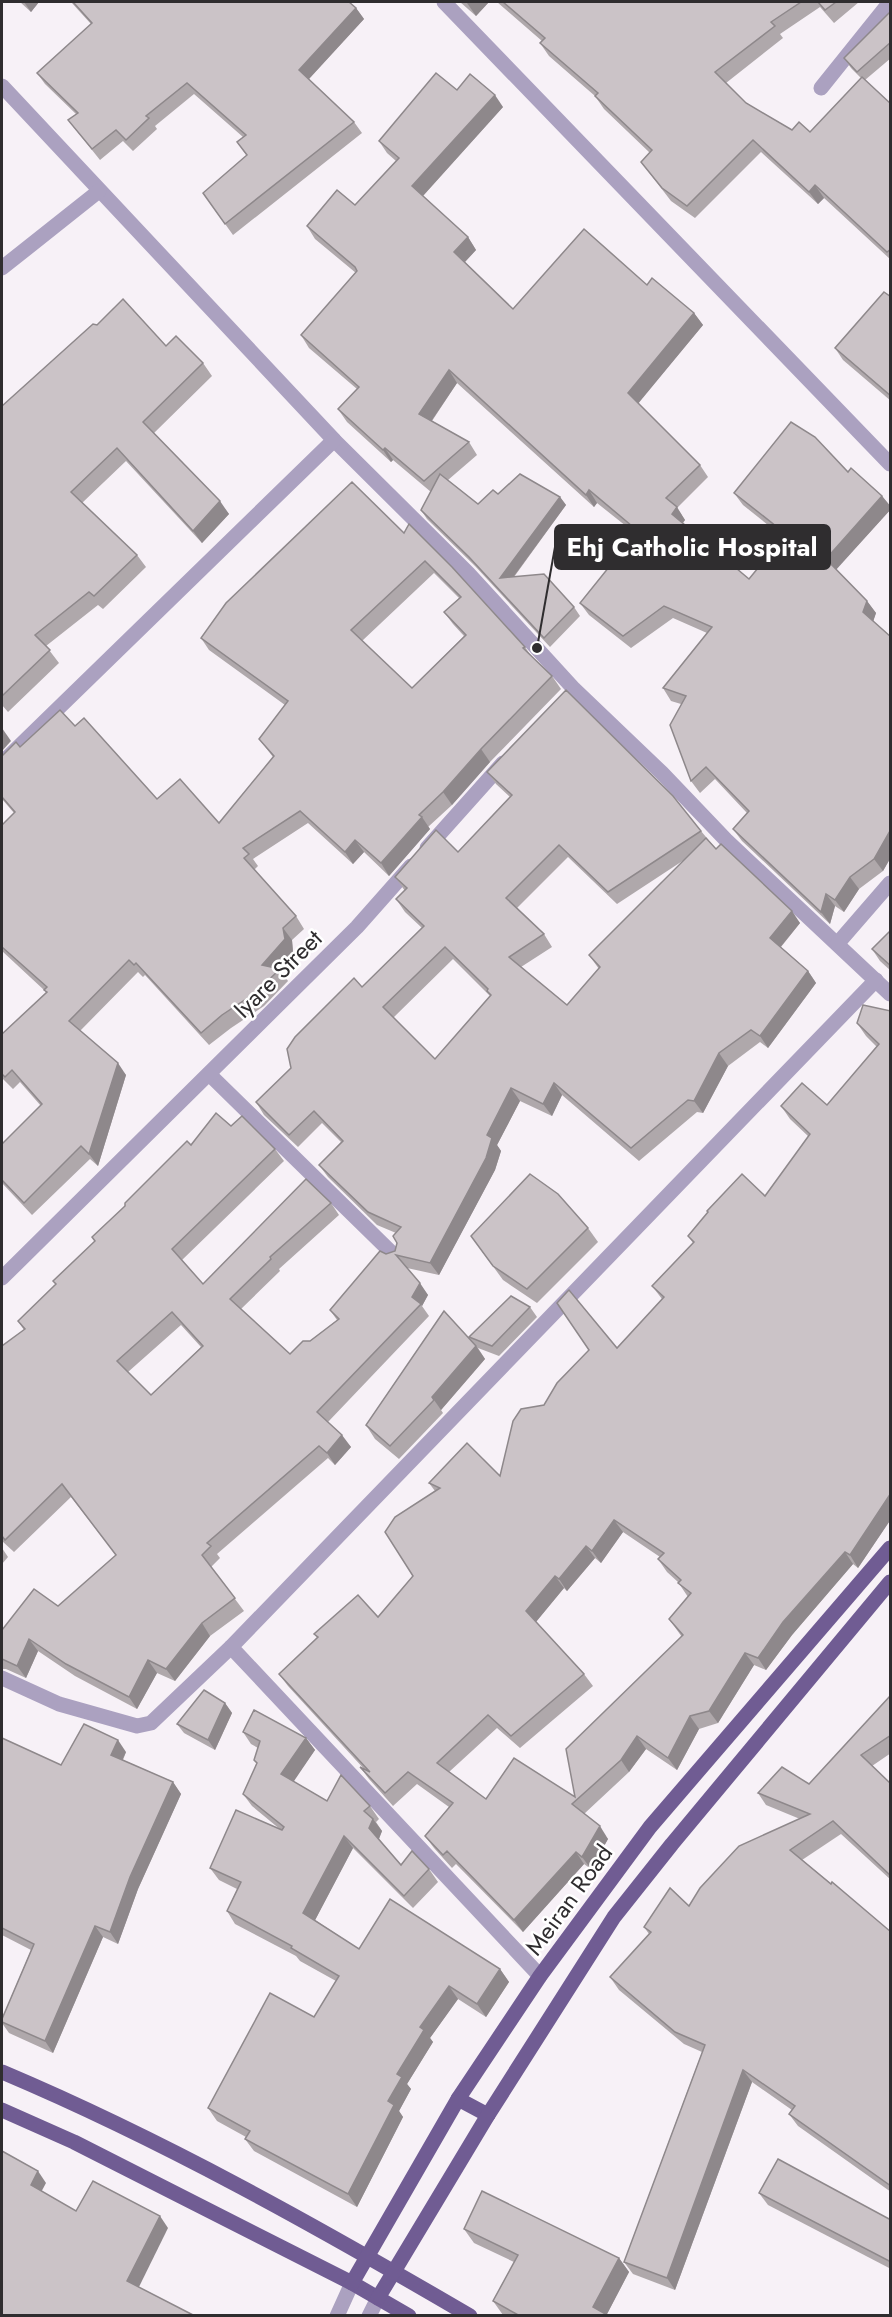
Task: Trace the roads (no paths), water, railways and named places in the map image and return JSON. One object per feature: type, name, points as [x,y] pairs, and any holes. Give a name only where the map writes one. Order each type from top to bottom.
[{"type":"main road","name":"Meiran Road","points":[[352,2283],[366,2255],[458,2099],[540,1977],[650,1827],[891,1548]]},
{"type":"main road","name":"Meiran Road","points":[[378,2298],[488,2115],[614,1917],[745,1755],[891,1582]]},
{"type":"main road","points":[[2,2072],[60,2096],[201,2166],[366,2255],[470,2316]]},
{"type":"main road","points":[[458,2099],[488,2115]]},
{"type":"main road","points":[[2,2110],[74,2142],[352,2283],[409,2316]]},
{"type":"street","points":[[444,2],[891,464]]},
{"type":"street","points":[[821,88],[891,2]]},
{"type":"street","points":[[2,86],[334,440],[468,573],[570,693],[662,773],[726,840],[891,994]]},
{"type":"street","points":[[2,268],[99,191]]},
{"type":"street","points":[[2,763],[334,440]]},
{"type":"street","name":"Iyare Street","points":[[2,1278],[357,927],[512,753]]},
{"type":"street","points":[[838,943],[891,883]]},
{"type":"street","points":[[2,1678],[59,1704],[137,1726],[151,1723],[231,1647],[876,980]]},
{"type":"street","points":[[208,1074],[396,1257]]},
{"type":"street","points":[[231,1647],[540,1977]]},
{"type":"street","name":"Meiran Road","points":[[337,2316],[352,2283]]},
{"type":"street","name":"Meiran Road","points":[[369,2316],[378,2298]]},
{"type":"place","name":"Ehj Catholic Hospital","points":[[537,648]]}]
